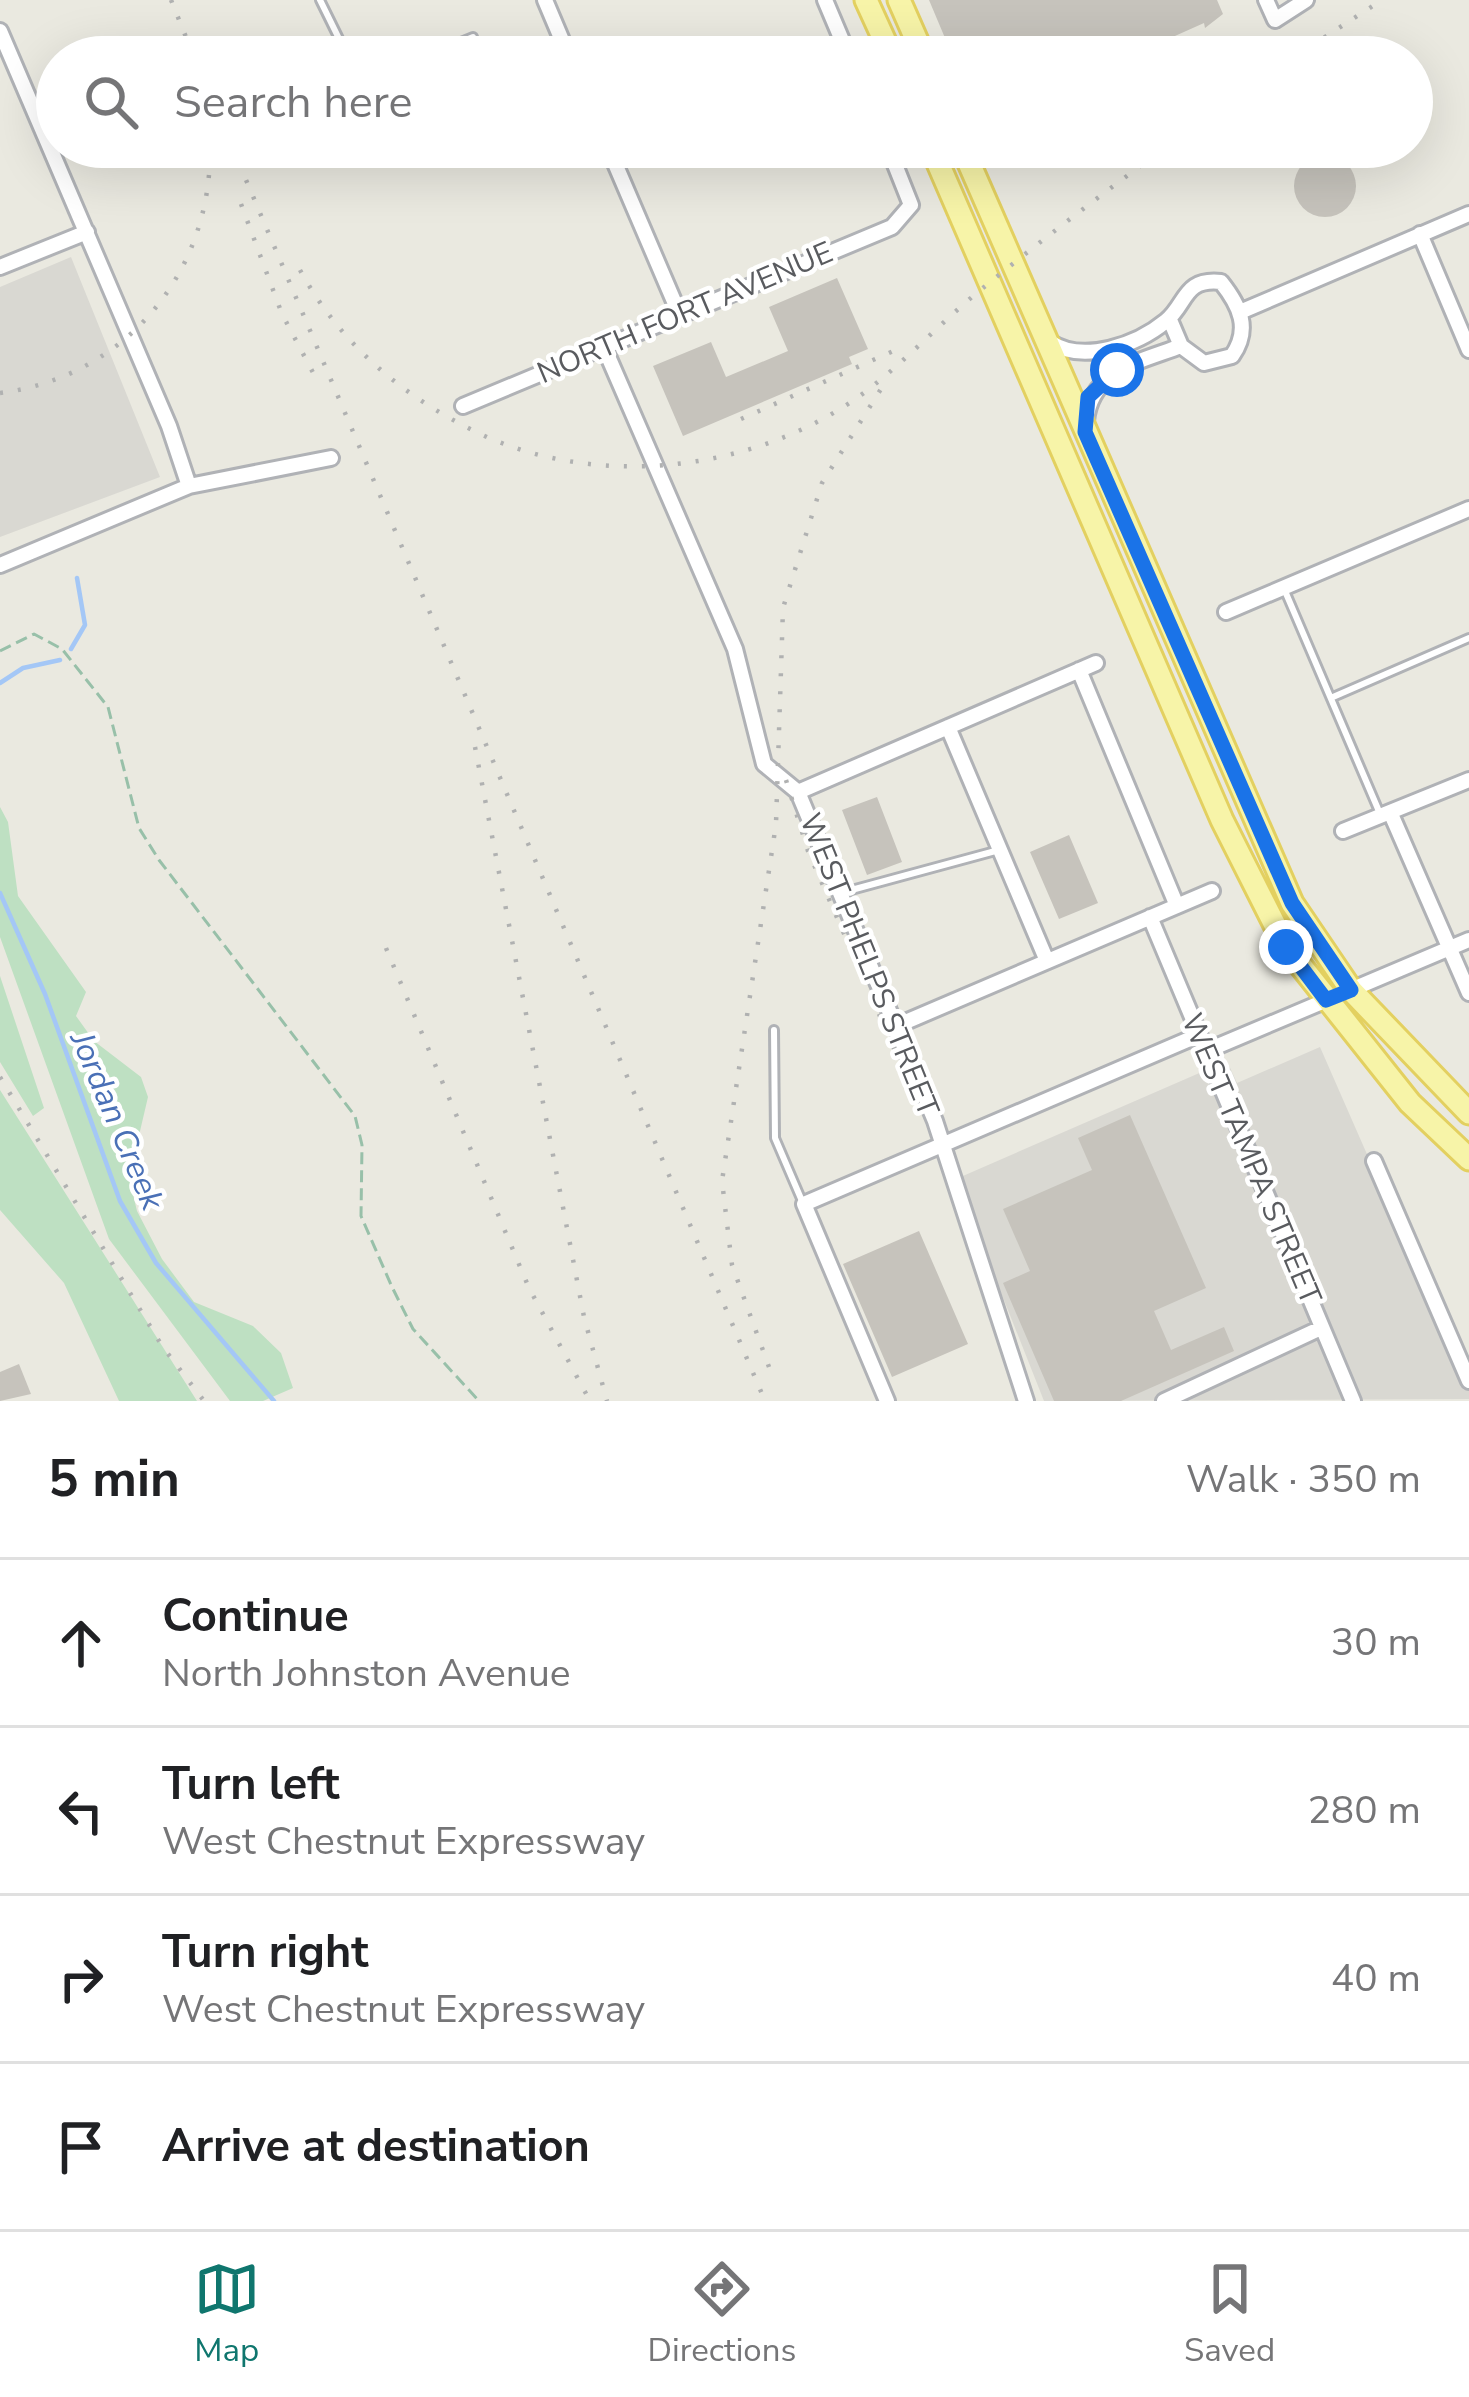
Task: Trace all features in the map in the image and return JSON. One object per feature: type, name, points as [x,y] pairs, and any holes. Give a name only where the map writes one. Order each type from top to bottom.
[{"type":"main road","points":[[866,0],[882,36]]},
{"type":"main road","points":[[899,0],[915,36]]},
{"type":"main road","points":[[940,168],[1222,820],[1286,947],[1410,1102],[1469,1159]]},
{"type":"main road","points":[[971,168],[1292,903],[1351,990],[1469,1113]]},
{"type":"street","points":[[545,0],[560,36]]},
{"type":"street","points":[[825,0],[840,36]]},
{"type":"street","points":[[1266,0],[1275,20],[1306,0]]},
{"type":"street","points":[[0,31],[36,114]]},
{"type":"street","points":[[59,168],[170,426],[189,486]]},
{"type":"street","points":[[617,168],[679,313]]},
{"type":"street","name":"NORTH FORT AVENUE","points":[[463,406],[892,227],[905,216],[908,193],[897,168]]},
{"type":"street","points":[[1240,312],[1469,214]]},
{"type":"street","points":[[0,267],[87,232]]},
{"type":"street","points":[[1420,234],[1469,350]]},
{"type":"street","points":[[1044,338],[1063,351],[1089,354],[1170,320],[1182,294],[1194,283],[1209,281],[1221,282],[1240,312],[1243,328],[1232,356],[1204,364],[1181,346],[1170,320]]},
{"type":"street","points":[[1085,432],[1088,397],[1101,382],[1117,370],[1181,346]]},
{"type":"street","name":"WEST PHELPS STREET","points":[[604,347],[735,649],[764,764],[798,792],[896,1026],[1026,1401]]},
{"type":"street","points":[[0,565],[189,486],[331,458]]},
{"type":"street","points":[[1226,612],[1469,509]]},
{"type":"street","points":[[798,792],[1096,663]]},
{"type":"street","points":[[1079,670],[1177,906]]},
{"type":"street","points":[[948,727],[1047,961]]},
{"type":"street","points":[[1343,831],[1469,780]]},
{"type":"street","points":[[1386,815],[1469,993]]},
{"type":"street","points":[[896,1026],[1212,890]]},
{"type":"street","name":"WEST TAMPA STREET","points":[[1150,917],[1353,1401]]},
{"type":"street","points":[[1206,1051],[1469,940]]},
{"type":"street","points":[[887,1401],[804,1204],[1199,1035]]},
{"type":"street","points":[[1374,1161],[1469,1381]]},
{"type":"street","points":[[1164,1401],[1321,1328]]},
{"type":"lane","points":[[320,0],[338,36]]},
{"type":"lane","points":[[1284,588],[1386,815]]},
{"type":"lane","points":[[1334,698],[1469,638]]},
{"type":"lane","points":[[840,893],[1000,850]]},
{"type":"lane","points":[[774,1030],[775,1138],[804,1204]]},
{"type":"path","points":[[0,651],[34,634],[62,650],[108,707],[140,828],[355,1116],[362,1145],[361,1216],[413,1329],[479,1401]]},
{"type":"shaded area","points":[[71,257],[160,477],[0,537],[0,287]]},
{"type":"shaded area","points":[[1320,1047],[1469,1387],[1469,1399],[1044,1401],[956,1179],[1227,1061],[1237,1083]]},
{"type":"green space","points":[[0,807],[8,822],[18,896],[86,992],[76,1016],[94,1041],[141,1077],[148,1097],[129,1178],[137,1211],[162,1259],[194,1302],[253,1326],[281,1353],[293,1388],[263,1401],[230,1401],[109,1239],[0,937]]},
{"type":"green space","points":[[0,976],[44,1108],[33,1116],[0,1062]]},
{"type":"green space","points":[[0,1090],[197,1401],[119,1401],[64,1283],[0,1210]]},
{"type":"building","points":[[929,0],[1217,0],[1223,14],[1205,28],[1204,23],[1175,36],[944,36]]},
{"type":"building","points":[[1300,168],[1350,168],[1354,198],[1337,215],[1313,215],[1296,198],[1294,186]]},
{"type":"building","points":[[837,278],[868,349],[849,357],[852,364],[683,436],[653,366],[711,342],[726,377],[788,351],[769,307]]},
{"type":"building","points":[[877,797],[902,862],[867,875],[842,810]]},
{"type":"building","points":[[1069,835],[1098,903],[1059,919],[1030,852]]},
{"type":"building","points":[[1130,1115],[1206,1288],[1154,1311],[1171,1350],[1224,1327],[1234,1351],[1121,1401],[1054,1401],[1003,1283],[1030,1271],[1003,1209],[1092,1170],[1078,1138]]},
{"type":"building","points":[[919,1231],[968,1344],[892,1377],[843,1264]]},
{"type":"building","points":[[19,1364],[31,1394],[0,1401],[0,1372]]},
{"type":"waterway","points":[[71,649],[85,625],[77,578]]},
{"type":"waterway","points":[[0,683],[23,668],[60,660]]},
{"type":"waterway","name":"Jordan Creek","points":[[0,893],[45,994],[120,1201],[156,1263],[274,1401]]},
{"type":"railway","points":[[171,0],[186,36]]},
{"type":"railway","points":[[1326,36],[1382,0]]},
{"type":"railway","points":[[0,393],[45,383],[86,365],[122,341],[153,311],[178,276],[196,236],[209,168]]},
{"type":"railway","points":[[241,168],[765,1401]]},
{"type":"railway","points":[[300,270],[357,347],[404,389],[458,423],[533,453],[581,463],[679,464],[775,441],[861,395],[978,292],[1138,168]]},
{"type":"railway","points":[[241,204],[282,314],[318,382]]},
{"type":"railway","points":[[741,419],[900,348]]},
{"type":"railway","points":[[769,1367],[732,1265],[722,1181],[776,824],[783,608],[822,483],[881,389]]},
{"type":"railway","points":[[475,747],[584,1317],[607,1401]]},
{"type":"railway","points":[[786,780],[808,851],[903,1069]]},
{"type":"railway","points":[[386,948],[529,1288],[590,1401]]},
{"type":"railway","points":[[0,1077],[162,1346],[204,1401]]},
{"type":"route","points":[[1117,370],[1088,397],[1085,432],[1292,903],[1351,990],[1326,1000],[1286,947]]}]
